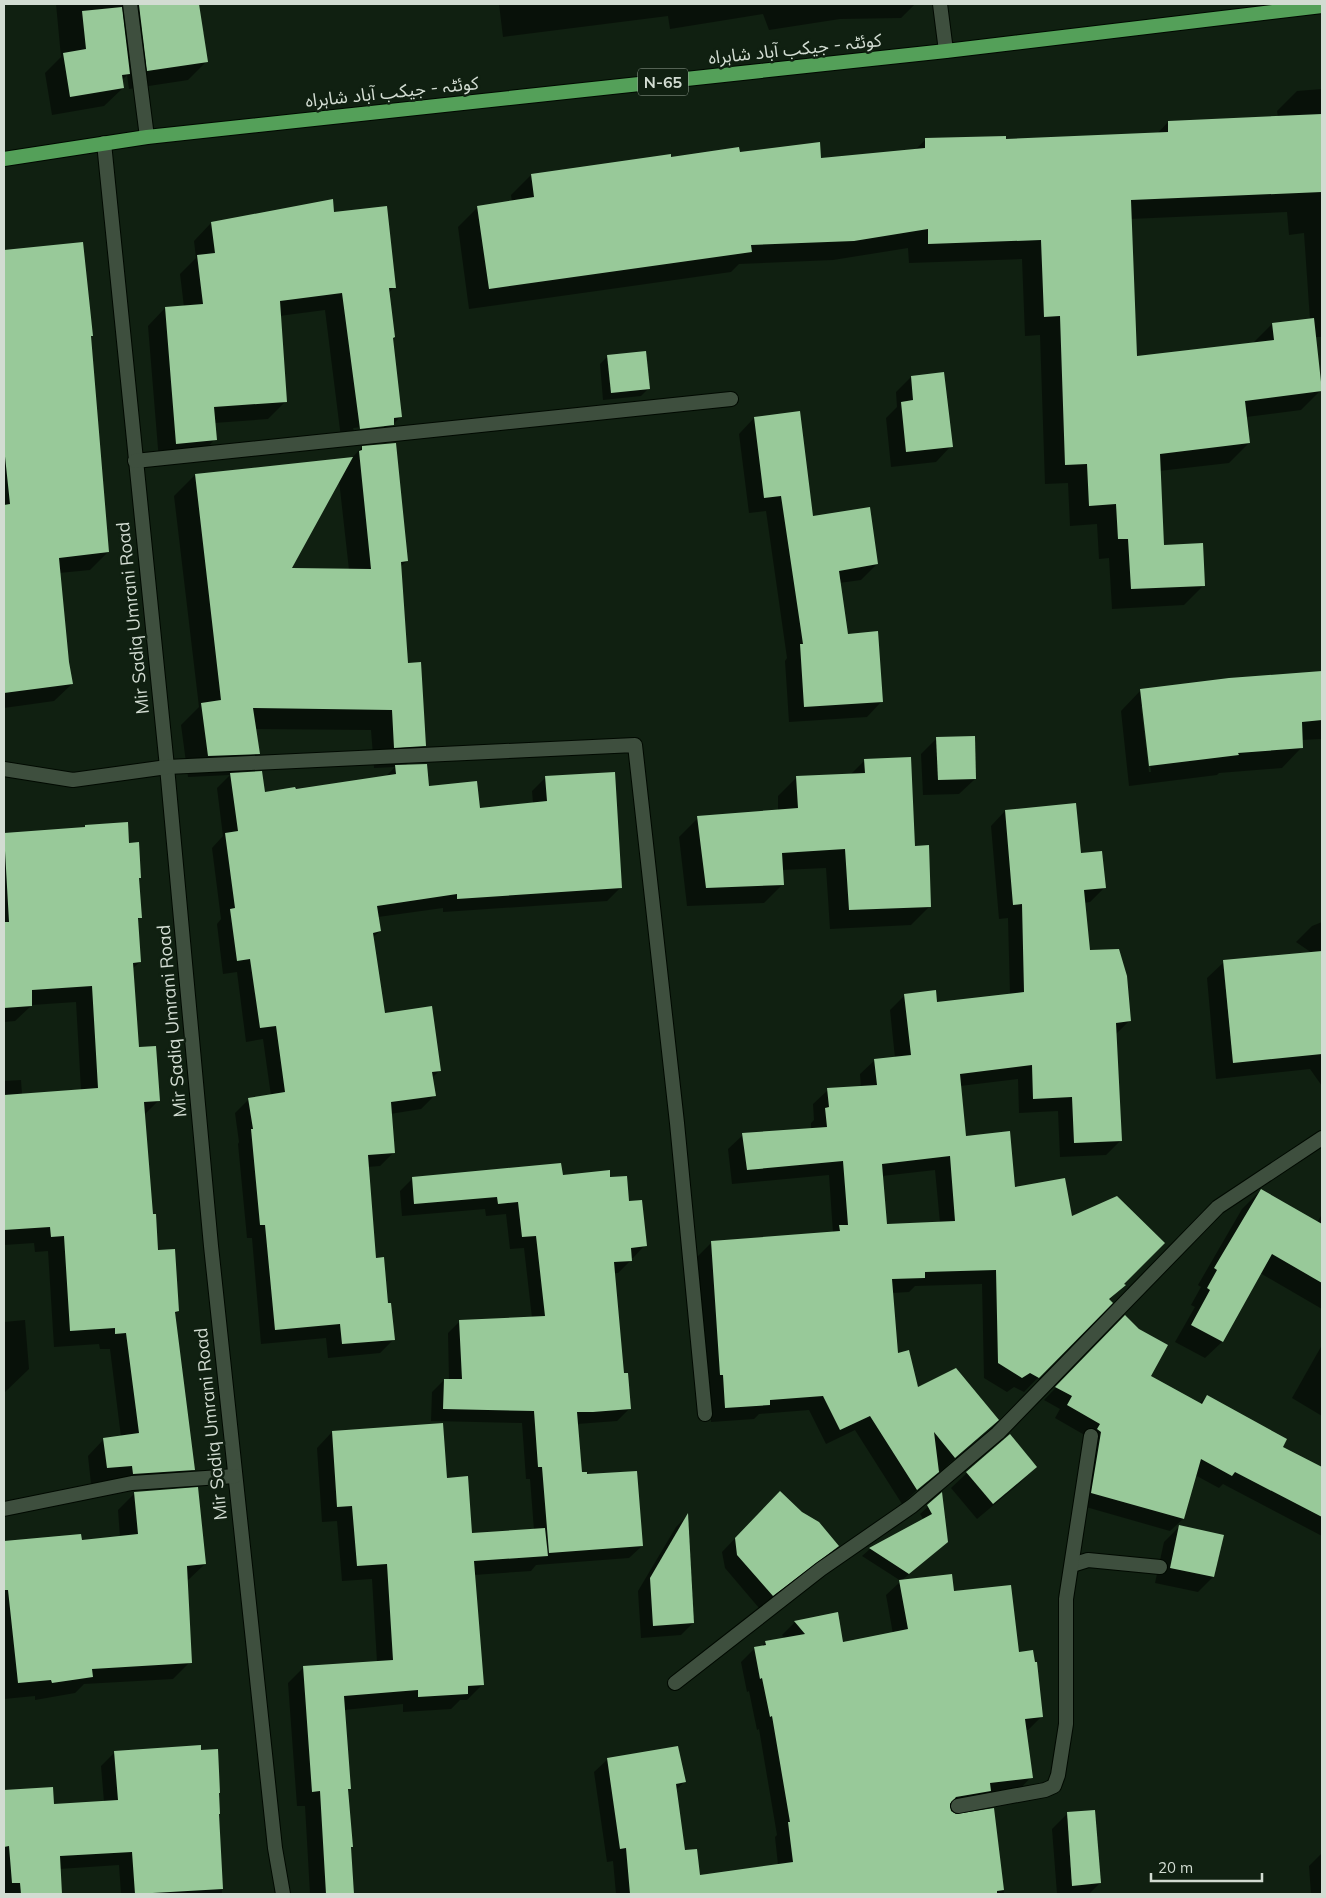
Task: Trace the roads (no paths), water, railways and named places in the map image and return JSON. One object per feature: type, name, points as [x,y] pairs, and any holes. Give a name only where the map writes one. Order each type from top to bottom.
[{"type":"highway","name":"کوئٹہ - جیکب آباد شاہراہ","points":[[4,159],[147,137],[946,52],[1322,6]]},
{"type":"street","points":[[130,4],[147,137]]},
{"type":"street","points":[[940,4],[946,52]]},
{"type":"street","name":"Mir Sadiq Umrani Road","points":[[104,143],[167,767],[211,1246],[275,1848],[283,1894]]},
{"type":"street","points":[[135,461],[731,399]]},
{"type":"street","points":[[4,769],[73,780],[167,767],[635,745],[677,1123],[705,1414]]},
{"type":"street","points":[[675,1683],[821,1569],[912,1506],[998,1432],[1218,1207],[1322,1138]]},
{"type":"street","points":[[958,1806],[1045,1790],[1054,1786],[1058,1775],[1066,1724],[1066,1599],[1091,1436]]},
{"type":"street","points":[[4,1509],[132,1483],[235,1476]]},
{"type":"street","points":[[1072,1565],[1088,1560],[1160,1567]]}]
